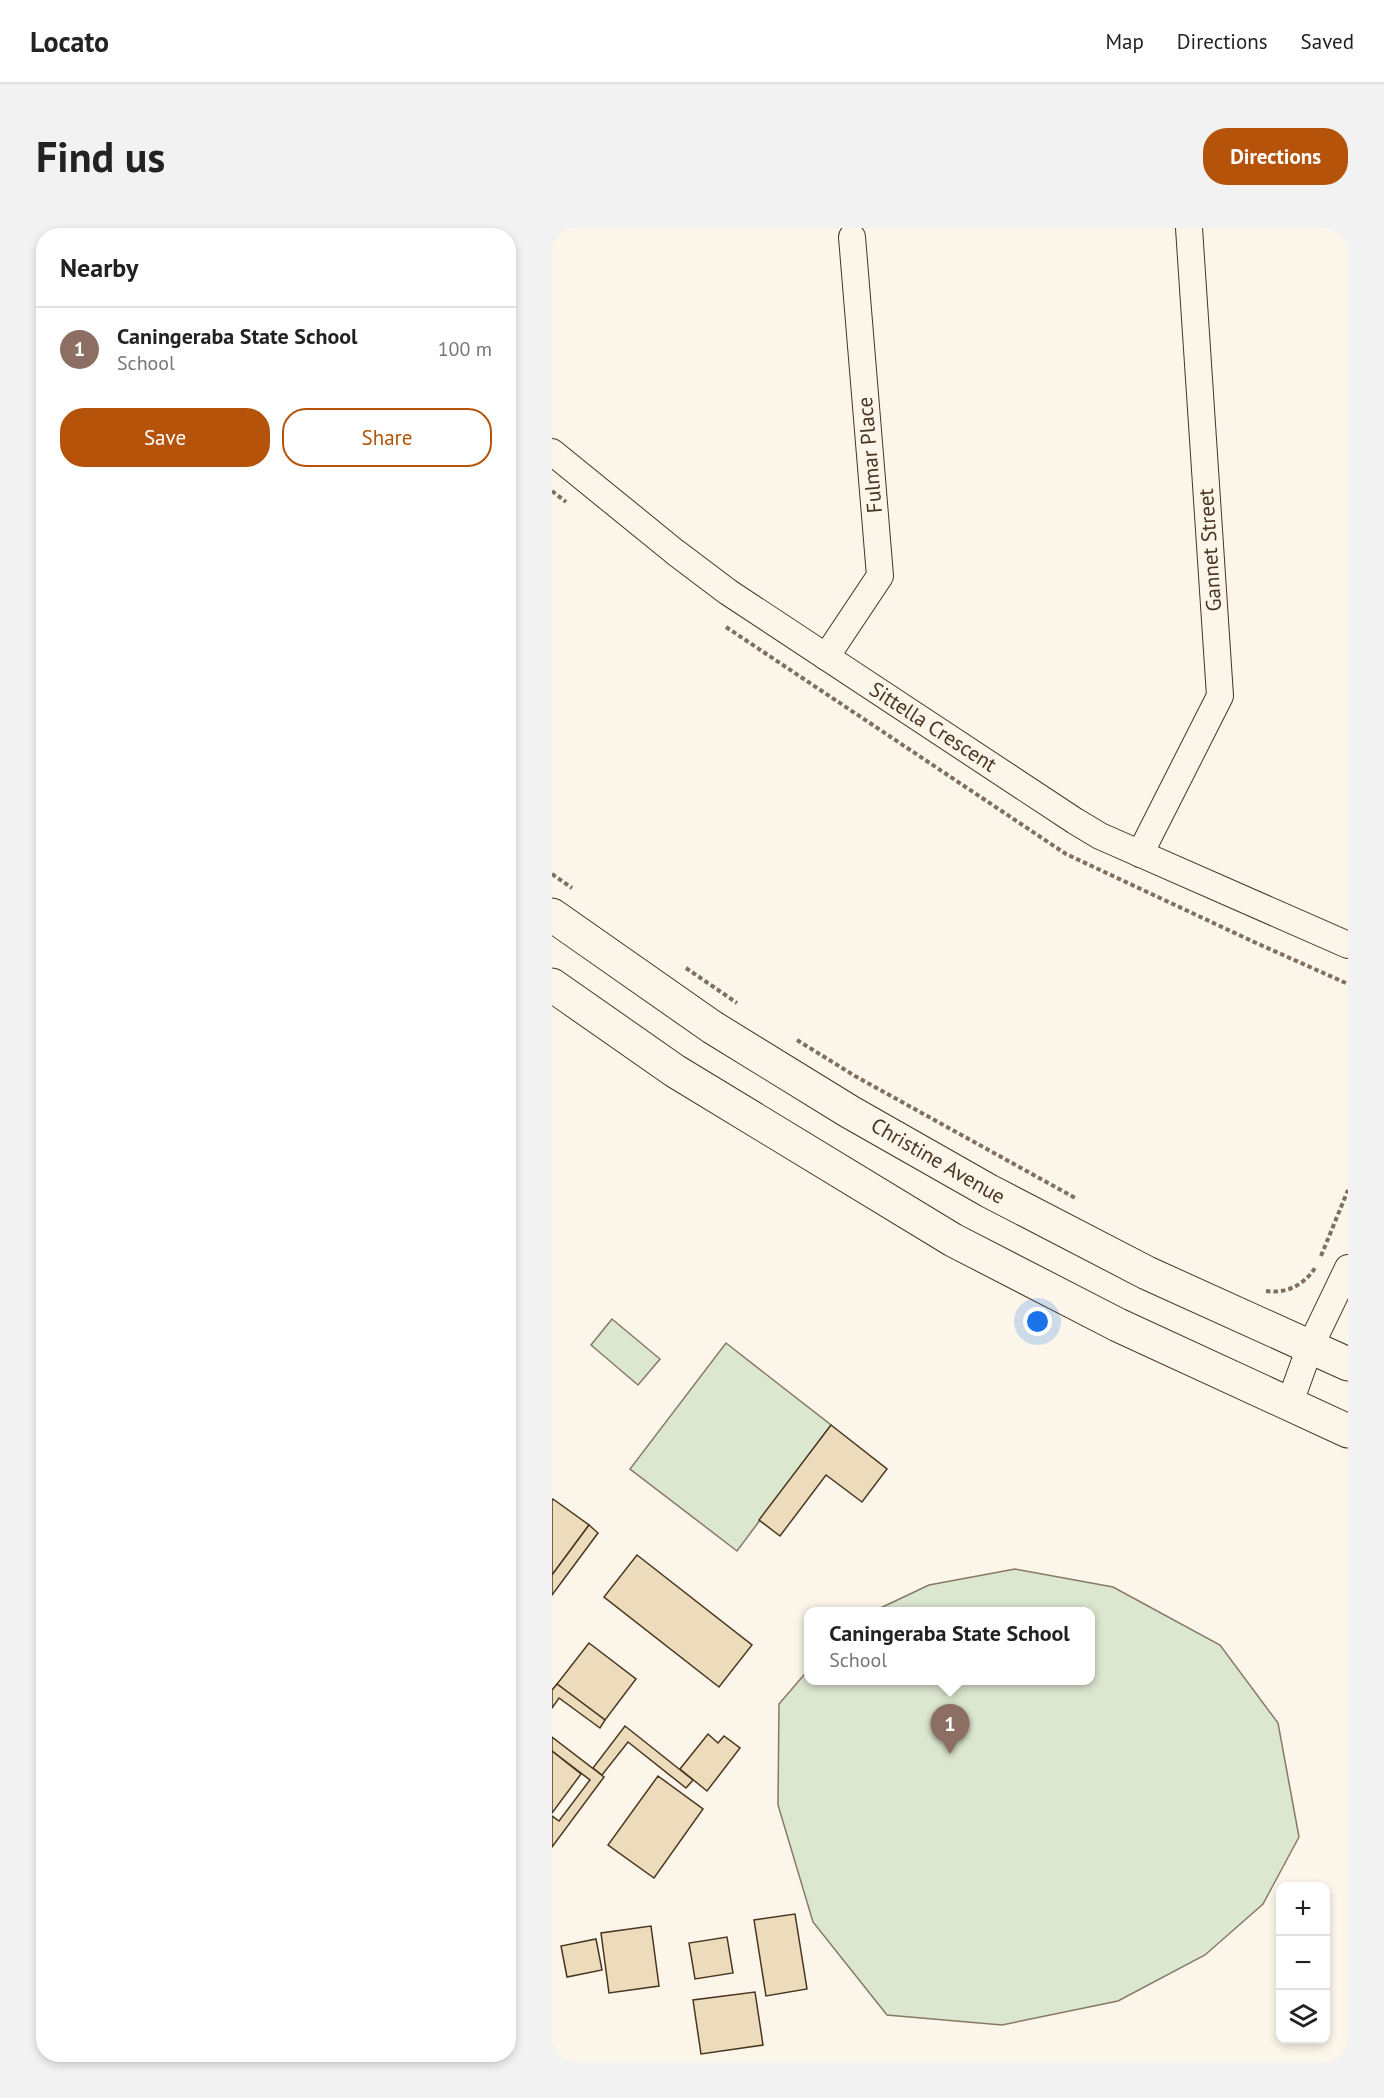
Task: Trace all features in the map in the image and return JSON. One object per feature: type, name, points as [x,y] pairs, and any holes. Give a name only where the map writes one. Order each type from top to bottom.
[{"type":"street","name":"Gannet Street","points":[[1140,854],[1220,696],[1189,228]]},
{"type":"street","name":"Fulmar Place","points":[[826,657],[880,576],[852,237]]},
{"type":"street","name":"Sittella Crescent","points":[[552,452],[693,566],[826,657],[1075,821],[1100,836],[1348,945]]},
{"type":"street","name":"Christine Avenue","points":[[552,915],[712,1027],[850,1112],[959,1174],[1069,1234],[1148,1273],[1348,1364]]},
{"type":"street","points":[[552,985],[675,1071],[953,1240],[1118,1325],[1348,1431]]},
{"type":"street","points":[[1289,1405],[1311,1347],[1348,1268]]},
{"type":"path","points":[[552,874],[581,895]]},
{"type":"path","points":[[678,962],[745,1009]]},
{"type":"path","points":[[794,1038],[824,1054],[855,1076],[1083,1202]]},
{"type":"path","points":[[1260,1289],[1278,1293],[1296,1287],[1310,1275],[1320,1260],[1348,1190]]},
{"type":"green space","points":[[612,1319],[660,1359],[638,1385],[591,1345]]},
{"type":"green space","points":[[726,1343],[831,1425],[737,1551],[630,1469]]},
{"type":"green space","points":[[1015,1569],[1113,1587],[1220,1645],[1278,1723],[1299,1837],[1263,1904],[1205,1955],[1118,2001],[1002,2025],[887,2015],[813,1922],[778,1805],[779,1704],[804,1675],[804,1685],[1095,1685],[1095,1607],[882,1607],[929,1585]]},
{"type":"building","points":[[831,1425],[887,1469],[862,1502],[826,1475],[780,1536],[759,1520]]},
{"type":"building","points":[[553,1499],[589,1525],[552,1575],[552,1501]]},
{"type":"building","points":[[589,1525],[598,1533],[552,1595],[552,1575]]},
{"type":"building","points":[[637,1555],[752,1645],[719,1687],[604,1597]]},
{"type":"building","points":[[589,1643],[636,1679],[605,1720],[557,1684]]},
{"type":"building","points":[[557,1684],[605,1720],[600,1728],[559,1698],[552,1708],[552,1690]]},
{"type":"building","points":[[625,1726],[693,1780],[686,1788],[628,1742],[602,1775],[593,1768]]},
{"type":"building","points":[[708,1734],[718,1743],[724,1736],[740,1748],[707,1791],[680,1769]]},
{"type":"building","points":[[552,1737],[604,1777],[552,1847],[552,1816],[559,1821],[590,1780],[552,1751]]},
{"type":"building","points":[[552,1751],[581,1774],[552,1813]]},
{"type":"building","points":[[658,1776],[703,1809],[654,1878],[608,1845]]},
{"type":"building","points":[[795,1914],[807,1989],[766,1996],[754,1920]]},
{"type":"building","points":[[651,1926],[659,1986],[609,1993],[601,1933]]},
{"type":"building","points":[[727,1937],[733,1973],[695,1979],[689,1943]]},
{"type":"building","points":[[596,1939],[602,1970],[567,1977],[561,1946]]},
{"type":"building","points":[[755,1992],[763,2045],[701,2054],[693,2000]]},
{"type":"place","name":"Caningeraba State School","points":[[950,1754]]}]
